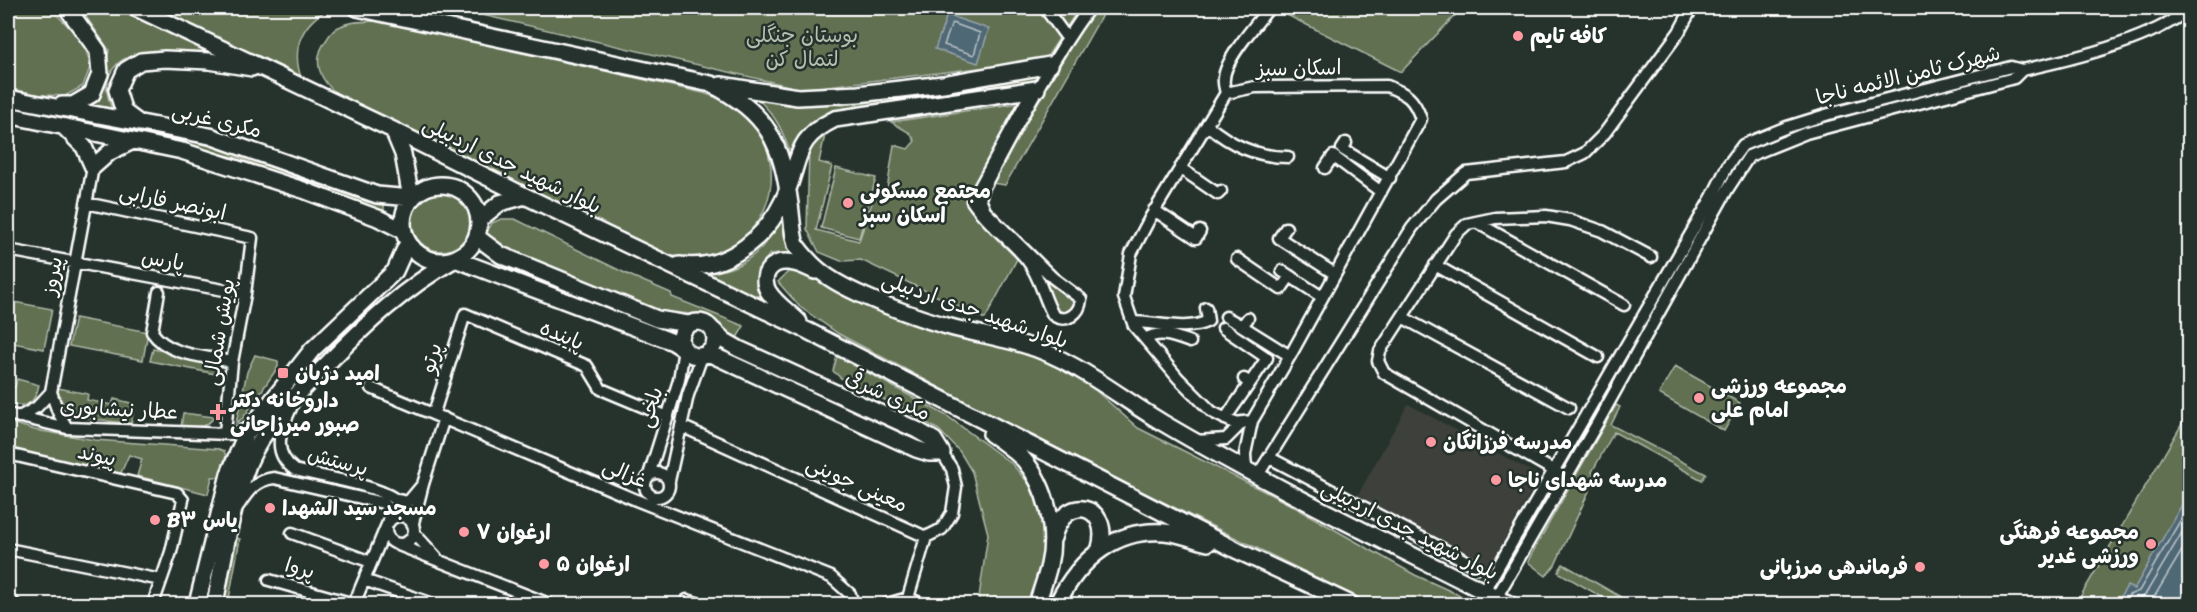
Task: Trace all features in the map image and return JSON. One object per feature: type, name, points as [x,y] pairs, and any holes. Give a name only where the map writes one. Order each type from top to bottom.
[{"type":"main road","points":[[36,103],[73,105],[92,94],[100,74],[99,51],[67,8]]},
{"type":"main road","name":"بلوار شهید جدی اردبیلی","points":[[136,8],[808,331],[1238,551],[1351,604]]},
{"type":"main road","name":"بلوار شهید جدی اردبیلی","points":[[357,8],[711,84],[744,104],[766,126],[780,154],[796,245],[805,257],[826,275],[876,300],[917,316],[953,328],[1045,352],[1069,363],[1162,423],[1252,473],[1496,598]]},
{"type":"main road","points":[[141,124],[124,112],[117,90],[126,70],[141,62],[165,59],[209,61],[270,71]]},
{"type":"main road","points":[[711,84],[808,97],[858,94],[943,84],[1050,65]]},
{"type":"main road","points":[[636,250],[679,265],[694,267],[723,260],[737,253],[762,231],[773,216],[787,189],[802,144],[821,126],[835,119],[1035,89]]},
{"type":"main road","name":"مکری غربی","points":[[8,98],[210,136],[377,195],[411,198]]},
{"type":"main road","name":"مکری غربی","points":[[8,116],[182,152],[303,190],[378,218],[406,236]]},
{"type":"main road","points":[[64,127],[84,147],[93,167],[110,152],[133,141]]},
{"type":"main road","points":[[393,130],[403,154],[411,198]]},
{"type":"main road","points":[[215,604],[232,516],[250,461],[274,420],[372,319],[421,278],[455,258],[464,254],[477,237],[480,219],[474,202],[465,193],[443,184],[431,185],[420,190],[411,198],[402,220],[406,236],[415,251],[434,260],[455,258],[640,329],[692,355],[705,354],[714,345],[713,330],[705,322],[688,324],[657,319],[501,255],[477,237]]},
{"type":"main road","points":[[480,219],[500,203],[525,196]]},
{"type":"main road","points":[[197,604],[229,474],[239,448],[252,425],[312,350],[395,271],[406,236]]},
{"type":"main road","points":[[808,331],[767,289],[764,280],[766,273],[770,267],[786,262],[798,264],[826,275]]},
{"type":"main road","points":[[684,349],[680,339],[681,333],[688,324]]},
{"type":"main road","name":"مکری شرقی","points":[[713,330],[739,349],[917,430],[934,440],[942,453]]},
{"type":"main road","name":"مکری شرقی","points":[[705,354],[916,449],[929,453],[942,453]]},
{"type":"main road","points":[[947,404],[1008,446],[1024,461],[1040,484],[1049,514],[1052,545],[1050,564],[1037,604]]},
{"type":"main road","points":[[1052,545],[1061,518],[1068,511],[1077,509],[1086,510],[1100,520],[1103,537],[1100,548]]},
{"type":"main road","points":[[1058,604],[1078,571],[1100,548],[1131,535],[1171,533],[1238,551]]},
{"type":"street","points":[[1045,8],[1067,38]]},
{"type":"street","points":[[1035,89],[980,199],[985,211],[1053,278],[1081,299],[1077,313],[1067,318],[1058,319],[1053,315],[1035,272],[1026,259],[972,201],[1035,89],[1089,8]]},
{"type":"street","points":[[1247,421],[1234,423],[1212,412],[1178,378],[1132,322],[1124,297],[1131,254],[1154,210],[1226,93],[1223,78],[1230,61],[1243,40],[1269,8]]},
{"type":"street","points":[[1252,473],[1270,458],[1412,228],[1436,199],[1466,173],[1566,162],[1585,153],[1604,134],[1625,106],[1679,32],[1692,8]]},
{"type":"street","points":[[2022,70],[2052,64],[2143,36],[2182,15],[2190,8]]},
{"type":"street","name":"شهرک ثامن الائمه ناجا","points":[[1496,598],[1553,470],[1650,303],[1719,194],[1749,156],[1798,136],[2014,78],[2022,70],[2011,66],[1922,89],[1795,125],[1743,145],[1728,165],[1719,194],[1661,310],[1496,598]]},
{"type":"street","name":"اسکان سبز","points":[[1196,441],[1226,439],[1247,421],[1290,356],[1421,119],[1416,104],[1402,93],[1387,86],[1255,87],[1226,93]]},
{"type":"street","points":[[1922,89],[1927,102]]},
{"type":"street","points":[[1206,125],[1225,140],[1241,148],[1288,157]]},
{"type":"street","points":[[1795,125],[1798,136]]},
{"type":"street","points":[[1346,143],[1342,149],[1390,178]]},
{"type":"street","points":[[1325,168],[1333,156],[1381,192]]},
{"type":"street","name":"پیروز","points":[[51,392],[93,167]]},
{"type":"street","points":[[1180,168],[1218,194],[1221,191]]},
{"type":"street","name":"ابونصر فارابی","points":[[86,203],[252,238]]},
{"type":"street","points":[[1154,210],[1196,238],[1200,231]]},
{"type":"street","points":[[1566,478],[1384,374],[1378,361],[1380,351],[1456,234],[1467,224],[1495,218],[1546,216],[1570,220],[1602,231],[1651,257]]},
{"type":"street","points":[[1476,222],[1624,305]]},
{"type":"street","points":[[1286,228],[1280,238],[1335,273]]},
{"type":"street","name":"پویش شمالی","points":[[227,433],[231,362],[245,294],[252,238]]},
{"type":"street","name":"پارس","points":[[8,250],[245,294]]},
{"type":"street","points":[[1237,259],[1281,289],[1286,273],[1322,297]]},
{"type":"street","points":[[1436,265],[1598,357]]},
{"type":"street","points":[[159,292],[152,332],[158,342],[168,349],[231,362]]},
{"type":"street","points":[[1650,303],[1661,310]]},
{"type":"street","points":[[1132,322],[1169,325],[1202,324],[1208,321],[1206,308]]},
{"type":"street","name":"پرتو","points":[[412,525],[465,314]]},
{"type":"street","name":"پاینده","points":[[465,314],[586,366],[601,389],[668,417]]},
{"type":"street","points":[[1402,316],[1569,408]]},
{"type":"street","points":[[1225,418],[1247,381],[1267,358],[1224,323],[1245,322],[1290,356]]},
{"type":"street","points":[[1145,339],[1155,333],[1179,337],[1190,342]]},
{"type":"street","name":"بلخی","points":[[649,475],[679,380],[684,349]]},
{"type":"street","name":"بلخی","points":[[663,510],[696,368],[705,354]]},
{"type":"street","name":"غزالی","points":[[371,388],[642,502],[831,578],[850,594],[854,604]]},
{"type":"street","points":[[19,417],[38,407],[51,392],[58,412],[68,429]]},
{"type":"street","name":"پرستش","points":[[299,393],[282,428],[281,453],[287,464],[295,471],[365,488],[397,500]]},
{"type":"street","name":"عطار نیشابوری","points":[[8,414],[68,429],[227,433]]},
{"type":"street","name":"اسکان سبز","points":[[1247,421],[1245,454],[1252,473]]},
{"type":"street","points":[[227,433],[239,432],[252,425]]},
{"type":"street","name":"معینی جوینی","points":[[681,426],[926,537]]},
{"type":"street","points":[[227,433],[239,448]]},
{"type":"street","points":[[908,598],[926,537],[942,528],[952,513],[956,487],[952,469],[942,453]]},
{"type":"street","name":"پیوند","points":[[8,454],[177,493],[183,500],[171,552],[161,580]]},
{"type":"street","points":[[1270,458],[1477,567]]},
{"type":"street","points":[[642,502],[645,481],[649,475],[660,473],[668,486],[658,498],[650,496],[645,489]]},
{"type":"street","name":"پرستش","points":[[232,516],[246,493],[266,479],[274,478],[383,503],[389,510],[388,524]]},
{"type":"street","points":[[397,500],[408,502],[423,484]]},
{"type":"street","points":[[397,500],[438,560]]},
{"type":"street","points":[[354,604],[388,524],[396,517],[412,525]]},
{"type":"street","points":[[388,524],[387,535],[394,543],[549,604]]},
{"type":"street","points":[[371,562],[394,543],[405,544],[410,541],[412,525]]},
{"type":"street","points":[[292,533],[371,562]]},
{"type":"street","points":[[8,549],[161,580],[153,604]]},
{"type":"street","name":"پروا","points":[[269,580],[354,604]]},
{"type":"street","points":[[364,580],[433,604]]},
{"type":"street","points":[[887,604],[908,598],[922,604]]},
{"type":"street","points":[[687,600],[700,604]]},
{"type":"street","points":[[8,603],[15,604]]},
{"type":"shaded area","points":[[1408,404],[1540,476],[1489,567],[1358,495]]},
{"type":"green space","points":[[8,8],[50,8],[82,40],[91,65],[83,86],[65,96],[25,94],[8,90]]},
{"type":"green space","points":[[80,8],[120,8],[219,56],[170,51],[135,54],[122,60],[112,71],[107,90],[112,110],[88,106],[101,95],[109,50]]},
{"type":"green space","points":[[152,8],[331,8],[313,21],[301,37],[297,57],[302,80]]},
{"type":"green space","name":"بوستان جنگلی لتمال کن","points":[[452,8],[1079,8],[1045,60],[802,89]]},
{"type":"green space","points":[[1093,8],[1106,8],[1005,185],[991,183]]},
{"type":"green space","points":[[1273,8],[1462,8],[1401,72]]},
{"type":"green space","points":[[383,21],[703,93],[731,104],[755,126],[765,144],[770,163],[771,183],[767,203],[758,221],[745,237],[718,253],[693,258],[665,254],[652,250],[339,95],[322,77],[318,62],[322,47],[331,33],[346,24]]},
{"type":"green space","points":[[1039,74],[1035,83],[843,112],[810,123],[790,153],[777,122],[755,96],[842,105]]},
{"type":"green space","points":[[1019,103],[967,201],[978,217],[1017,259],[985,319],[861,260],[841,261],[819,252],[807,229],[809,147],[822,134],[825,135],[819,162],[832,166],[816,230],[859,241],[875,194],[886,196],[894,145],[908,149],[915,141],[910,133],[891,122]]},
{"type":"green space","points":[[8,106],[182,139],[255,157],[367,202],[384,203],[384,217],[240,158],[8,111]]},
{"type":"green space","name":"مجتمع مسکونی اسکان سبز","points":[[836,168],[876,178],[859,238],[821,228]]},
{"type":"green space","points":[[435,193],[447,193],[462,201],[470,216],[470,228],[462,243],[447,251],[435,251],[420,243],[412,228],[412,216],[420,201]]},
{"type":"green space","points":[[782,218],[785,239],[795,257],[783,253],[770,254],[757,270],[756,287],[769,301],[693,273],[723,270],[746,260],[765,243]]},
{"type":"green space","points":[[501,219],[515,219],[671,293],[672,297],[744,326],[735,341],[705,318],[645,309],[501,250],[486,234],[492,223]]},
{"type":"green space","points":[[794,266],[890,313],[950,335],[1012,348],[1053,364],[1093,388],[1138,428],[1291,505],[1415,575],[1479,604],[1371,604],[1153,497],[839,334],[800,307],[778,282]]},
{"type":"green space","points":[[1041,275],[1071,298],[1075,304],[1069,311],[1057,312]]},
{"type":"green space","points":[[8,301],[52,309],[44,349],[8,342]]},
{"type":"green space","points":[[75,318],[148,332],[143,360],[69,346]]},
{"type":"green space","points":[[153,349],[218,362],[216,374],[150,361]]},
{"type":"green space","points":[[255,355],[278,361],[278,367],[243,418],[236,423],[247,372]]},
{"type":"green space","points":[[837,356],[947,416],[1012,464],[1030,485],[1042,515],[1045,538],[1041,567],[1030,604],[978,604],[988,534],[972,472],[960,452],[939,430],[841,378],[833,371]]},
{"type":"green space","name":"مجموعه ورزشی امام علی","points":[[1675,366],[1740,403],[1724,431],[1659,394]]},
{"type":"green space","points":[[17,379],[39,385],[35,397],[25,405],[8,403],[8,385],[15,387]]},
{"type":"green space","points":[[58,388],[88,394],[87,400],[112,405],[114,399],[135,404],[131,424],[64,415],[56,393]]},
{"type":"green space","points":[[1616,405],[1620,407],[1611,425],[1706,474],[1702,480],[1614,432],[1592,472],[1595,478],[1555,565],[1546,576],[1528,562],[1530,557]]},
{"type":"green space","name":"مجموعه فرهنگی ورزشی غدیر","points":[[2189,412],[2189,604],[2076,604]]},
{"type":"green space","points":[[183,413],[214,417],[204,425],[181,428]]},
{"type":"green space","points":[[8,422],[35,430],[95,440],[219,449],[224,451],[226,456],[219,477],[212,477],[208,494],[137,476],[142,459],[129,455],[120,475],[8,451]]},
{"type":"green space","points":[[236,538],[240,539],[228,604],[220,604]]},
{"type":"green space","points":[[1563,564],[1633,604],[1614,604],[1558,572]]},
{"type":"water","points":[[947,15],[989,29],[978,63],[935,49]]},
{"type":"water","points":[[2189,492],[2189,604],[2116,604],[2127,586],[2134,589]]},
{"type":"place","name":"کافه تایم","points":[[1518,36]]},
{"type":"place","name":"مجتمع مسکونی اسکان سبز","points":[[848,203]]},
{"type":"place","name":"امید دژبان","points":[[283,373]]},
{"type":"place","name":"مجموعه ورزشی امام علی","points":[[1699,398]]},
{"type":"place","name":"داروخانه دکتر صبور میرزاجانی","points":[[218,412]]},
{"type":"place","name":"مدرسه فرزانگان","points":[[1431,442]]},
{"type":"place","name":"مدرسه شهدای ناجا","points":[[1496,480]]},
{"type":"place","name":"مسجد سید الشهدا","points":[[270,508]]},
{"type":"place","name":"B۳ یاس","points":[[155,520]]},
{"type":"place","name":"ارغوان ۷","points":[[464,532]]},
{"type":"place","name":"مجموعه فرهنگی ورزشی غدیر","points":[[2151,544]]},
{"type":"place","name":"ارغوان ۵","points":[[544,564]]},
{"type":"place","name":"فرماندهی مرزبانی","points":[[1920,567]]}]
